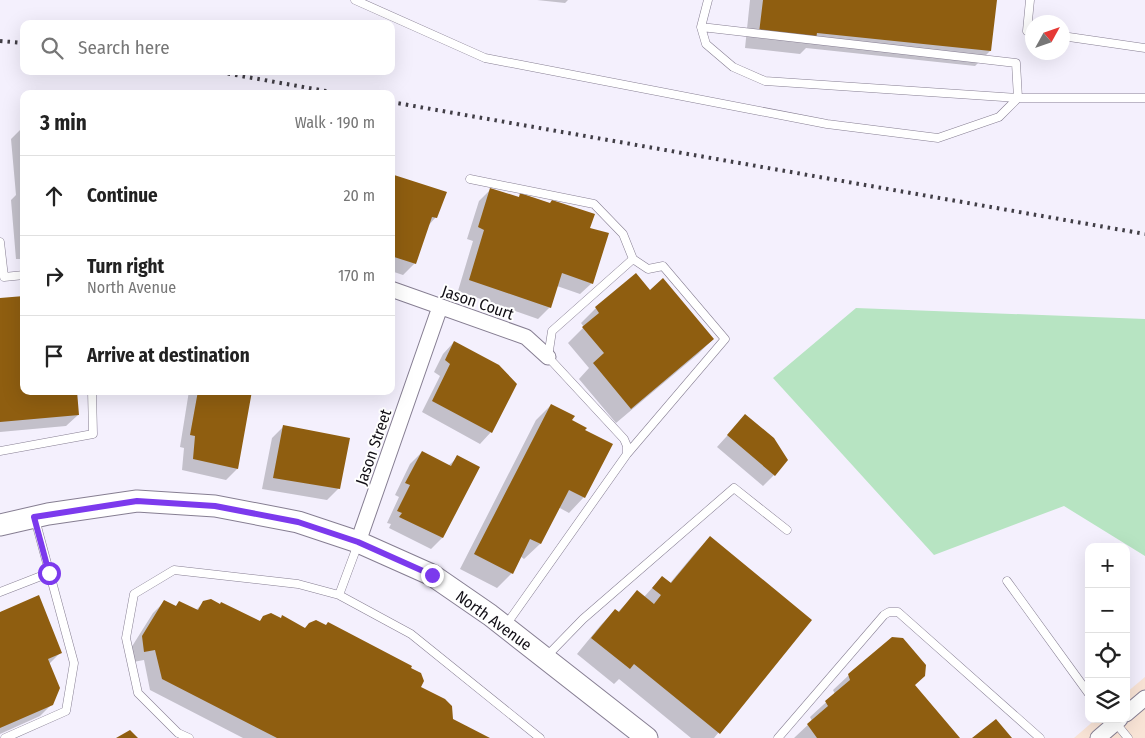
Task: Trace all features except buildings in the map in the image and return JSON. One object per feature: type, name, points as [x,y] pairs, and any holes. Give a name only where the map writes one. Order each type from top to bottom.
[{"type":"main road","name":"North Avenue","points":[[0,525],[34,517],[137,501],[215,506],[298,522],[358,542],[432,575],[505,627],[636,733]]},
{"type":"street","name":"Jason Court","points":[[395,290],[526,337],[548,357]]},
{"type":"street","name":"Jason Street","points":[[358,542],[440,307]]},
{"type":"street","points":[[1130,710],[1145,698]]},
{"type":"street","points":[[1098,738],[1114,723]]},
{"type":"lane","points":[[355,0],[485,58],[827,124],[938,138],[1000,117],[1018,98],[1016,63],[701,27]]},
{"type":"lane","points":[[708,0],[701,27],[706,44],[733,67],[765,81],[1018,98],[1145,98]]},
{"type":"lane","points":[[1029,15],[1030,0]]},
{"type":"lane","points":[[1070,37],[1145,48]]},
{"type":"lane","points":[[470,179],[594,204],[624,234],[633,259],[648,269],[663,266],[725,339],[627,454],[505,627]]},
{"type":"lane","points":[[0,242],[4,277],[20,275]]},
{"type":"lane","points":[[627,454],[627,446],[624,439],[548,357],[552,330],[633,259]]},
{"type":"lane","points":[[0,451],[93,434],[92,395]]},
{"type":"lane","points":[[545,658],[583,619],[734,488],[787,530]]},
{"type":"lane","points":[[6,738],[66,711],[74,663],[34,517]]},
{"type":"lane","points":[[339,595],[358,542]]},
{"type":"lane","points":[[189,738],[178,733],[138,693],[126,638],[134,594],[174,570],[298,584],[339,595],[411,634],[540,738]]},
{"type":"lane","points":[[0,592],[49,573]]},
{"type":"lane","points":[[1007,581],[1085,688]]},
{"type":"lane","points":[[778,738],[884,615],[889,612],[898,612],[1040,738]]},
{"type":"lane","points":[[1120,723],[1128,738]]},
{"type":"shaded area","points":[[1145,677],[1145,738],[1074,738],[1091,723],[1130,723],[1130,690]]},
{"type":"green space","points":[[856,308],[1145,319],[1145,556],[1130,547],[1130,543],[1124,543],[1064,506],[934,555],[773,378]]},
{"type":"railway","points":[[0,41],[20,43]]},
{"type":"railway","points":[[236,75],[320,90]]},
{"type":"railway","points":[[395,103],[1145,234]]},
{"type":"route","points":[[49,573],[34,517],[137,501],[215,506],[298,522],[358,542],[432,575]]}]
